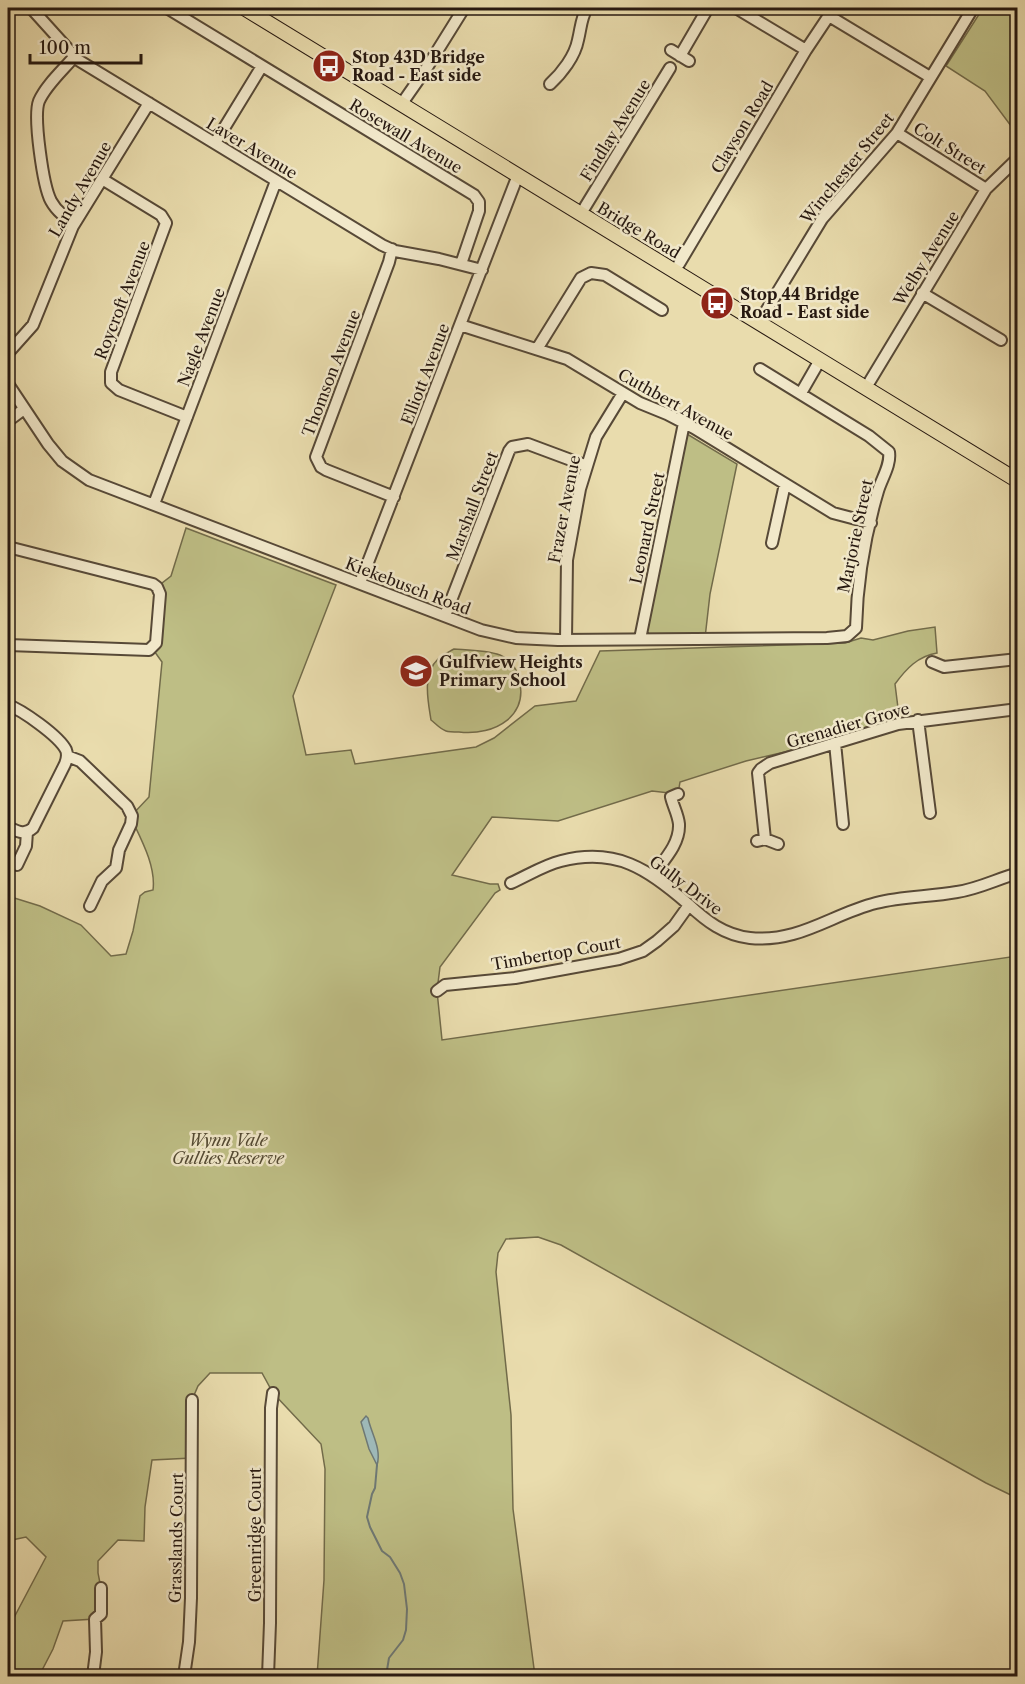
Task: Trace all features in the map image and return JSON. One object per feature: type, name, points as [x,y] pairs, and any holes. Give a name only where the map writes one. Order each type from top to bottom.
[{"type":"main road","name":"Bridge Road","points":[[244,8],[404,102],[868,384],[1017,471]]},
{"type":"main road","name":"Bridge Road","points":[[256,8],[404,102]]},
{"type":"main road","name":"Bridge Road","points":[[761,319],[820,360],[868,384],[1017,481]]},
{"type":"street","name":"Laver Avenue","points":[[31,8],[74,57],[392,249],[482,270]]},
{"type":"street","name":"Rosewall Avenue","points":[[167,8],[474,195],[479,202],[479,211],[461,264]]},
{"type":"street","points":[[404,102],[464,8]]},
{"type":"street","points":[[549,84],[558,76],[576,49],[582,18],[587,8]]},
{"type":"street","points":[[680,56],[708,8]]},
{"type":"street","points":[[736,8],[806,50]]},
{"type":"street","name":"Winchester Street","points":[[761,319],[822,219],[897,133],[973,8]]},
{"type":"street","points":[[832,12],[930,77]]},
{"type":"street","name":"Clayson Road","points":[[677,268],[806,50],[832,12]]},
{"type":"street","points":[[74,57],[40,99],[37,110],[37,128],[49,196],[59,212],[75,223]]},
{"type":"street","points":[[215,143],[262,66]]},
{"type":"street","name":"Findlay Avenue","points":[[583,210],[670,68]]},
{"type":"street","name":"Landy Avenue","points":[[8,353],[33,325],[75,223],[149,103]]},
{"type":"street","name":"Colt Street","points":[[897,133],[986,189]]},
{"type":"street","name":"Welby Avenue","points":[[868,384],[986,189],[1017,158]]},
{"type":"street","name":"Elliott Avenue","points":[[360,583],[482,270],[518,171]]},
{"type":"street","name":"Roycroft Avenue","points":[[102,179],[161,215],[166,224],[111,372],[111,383],[119,390],[187,417]]},
{"type":"street","name":"Nagle Avenue","points":[[154,504],[276,181]]},
{"type":"street","name":"Thomson Avenue","points":[[392,249],[316,458],[321,467],[326,470],[394,497]]},
{"type":"street","points":[[537,349],[581,278],[591,273],[605,275],[662,310]]},
{"type":"street","points":[[922,293],[1001,340]]},
{"type":"street","name":"Cuthbert Avenue","points":[[460,325],[576,363],[640,404],[684,423],[833,513],[871,523]]},
{"type":"street","points":[[760,369],[801,393],[820,360]]},
{"type":"street","name":"Kiekebusch Road","points":[[8,384],[62,461],[89,480],[500,635],[566,640],[827,638],[847,636],[856,628]]},
{"type":"street","name":"Frazer Avenue","points":[[566,640],[567,560],[578,499],[596,437],[623,393]]},
{"type":"street","name":"Marjorie Street","points":[[801,393],[876,441],[889,452],[890,461],[878,491],[859,581],[856,628]]},
{"type":"street","points":[[8,421],[24,409]]},
{"type":"street","name":"Leonard Street","points":[[640,639],[684,423]]},
{"type":"street","name":"Marshall Street","points":[[445,616],[512,447],[528,444],[586,466]]},
{"type":"street","points":[[772,543],[785,484]]},
{"type":"street","points":[[8,547],[153,584],[160,594],[156,643],[149,650],[8,645]]},
{"type":"street","points":[[932,662],[944,667],[1017,659]]},
{"type":"street","points":[[8,705],[40,725],[63,745],[67,756],[34,826],[27,832],[21,832],[8,826]]},
{"type":"street","name":"Grenadier Grove","points":[[778,844],[761,840],[758,773],[770,763],[873,730],[918,720],[1017,709]]},
{"type":"street","points":[[918,720],[930,813]]},
{"type":"street","points":[[835,743],[843,824]]},
{"type":"street","points":[[67,756],[80,761],[127,806],[132,816],[131,824],[119,850],[116,868],[102,881],[90,906]]},
{"type":"street","points":[[653,875],[672,850],[677,837],[679,824],[671,797],[678,794]]},
{"type":"street","points":[[17,865],[26,846],[27,832]]},
{"type":"street","name":"Gully Drive","points":[[511,883],[560,861],[590,858],[633,864],[653,875],[706,921],[735,935],[752,938],[791,935],[809,930],[858,908],[884,901],[972,890],[1017,873]]},
{"type":"street","name":"Timbertop Court","points":[[440,985],[515,978],[619,959],[644,951],[674,926],[689,905]]},
{"type":"street","name":"Greenridge Court","points":[[268,1677],[273,1394]]},
{"type":"street","name":"Grasslands Court","points":[[184,1677],[188,1659],[190,1609],[192,1400]]},
{"type":"street","points":[[93,1677],[96,1652],[95,1619],[101,1614],[101,1588]]},
{"type":"green space","points":[[983,8],[1017,8],[1017,134],[985,91],[946,66]]},
{"type":"green space","points":[[682,431],[737,464],[710,594],[705,638],[640,639]]},
{"type":"green space","name":"Wynn Vale Gullies Reserve","points":[[186,528],[336,585],[293,696],[306,755],[351,750],[355,764],[476,747],[494,738],[535,706],[576,701],[600,651],[845,643],[861,638],[873,640],[935,627],[937,653],[913,664],[895,684],[899,716],[680,782],[678,794],[652,791],[558,821],[492,817],[452,875],[498,884],[500,890],[495,893],[440,967],[437,991],[442,1040],[1017,956],[1017,1498],[986,1483],[561,1245],[538,1237],[506,1239],[498,1253],[496,1272],[511,1415],[513,1509],[535,1676],[317,1676],[324,1580],[325,1469],[321,1444],[273,1393],[262,1373],[210,1373],[198,1386],[192,1400],[192,1458],[152,1460],[145,1507],[144,1541],[118,1540],[98,1561],[101,1588],[95,1619],[63,1621],[53,1649],[39,1676],[8,1676],[8,1629],[46,1557],[26,1537],[12,1540],[8,1544],[8,896],[40,906],[81,925],[111,956],[126,954],[140,896],[153,890],[150,863],[132,815],[149,797],[162,662],[152,648],[157,587],[171,576]]},
{"type":"green space","points":[[454,649],[477,650],[500,655],[513,666],[518,675],[521,689],[515,712],[497,727],[485,731],[452,732],[446,731],[431,720],[427,688],[430,672],[438,659]]},
{"type":"water","points":[[366,1416],[377,1447],[377,1465],[369,1449],[361,1422]]},
{"type":"waterway","points":[[377,1465],[375,1488],[367,1517],[382,1551],[390,1557],[400,1573],[404,1584],[407,1609],[403,1640],[389,1658],[386,1676]]},
{"type":"place","name":"Stop 43D Bridge Road - East side","points":[[329,66]]},
{"type":"place","name":"Stop 44 Bridge Road - East side","points":[[717,303]]},
{"type":"place","name":"Gulfview Heights Primary School","points":[[416,671]]}]
